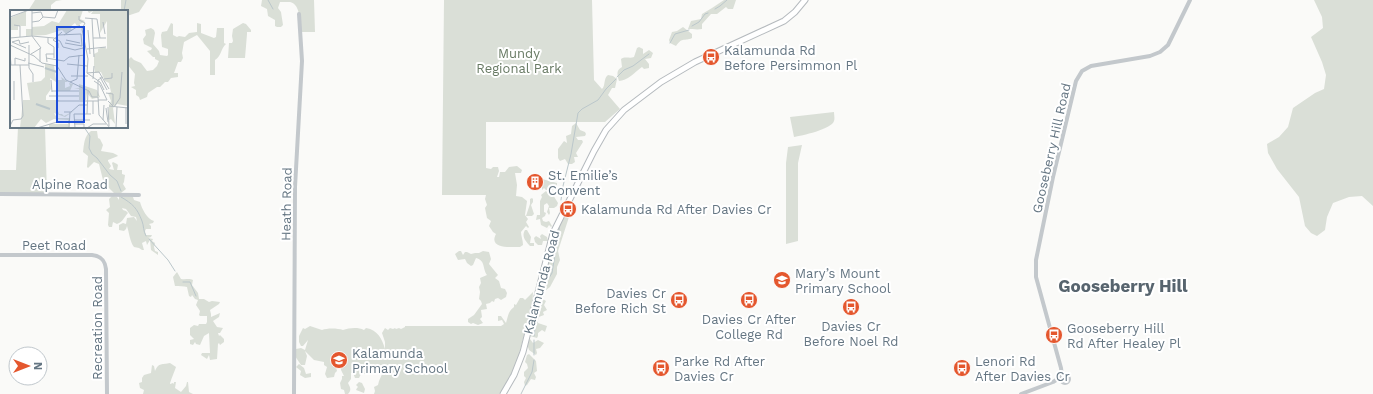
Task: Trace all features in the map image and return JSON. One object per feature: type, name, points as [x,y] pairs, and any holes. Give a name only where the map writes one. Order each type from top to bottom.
[{"type":"main road","name":"Kalamunda Road","points":[[503,394],[514,375],[523,352],[552,233],[606,130],[624,110],[661,82],[695,62],[784,21],[795,12],[805,0]]},
{"type":"street","name":"Gooseberry Hill Road","points":[[1021,394],[1063,377],[1036,277],[1036,260],[1053,177],[1076,81],[1082,71],[1091,66],[1150,56],[1160,52],[1168,45],[1190,0]]},
{"type":"street","name":"Heath Road","points":[[294,394],[295,187],[302,61],[299,14]]},
{"type":"street","name":"Alpine Road","points":[[0,194],[139,195]]},
{"type":"street","name":"Peet Road","points":[[0,255],[94,256],[101,257],[105,262]]},
{"type":"street","name":"Recreation Road","points":[[105,262],[107,394]]},
{"type":"green space","points":[[35,0],[62,0],[56,1],[51,5],[51,10],[29,10]]},
{"type":"green space","points":[[121,0],[147,0],[139,12],[128,16],[128,10],[121,10]]},
{"type":"green space","points":[[262,0],[314,0],[315,32],[300,32],[298,10],[294,4],[290,2],[280,2],[278,8],[281,12],[283,25],[281,27],[275,26],[275,20],[268,16],[267,9],[261,6]]},
{"type":"green space","name":"Mundy Regional Park","points":[[444,0],[592,0],[594,80],[602,89],[608,75],[617,79],[615,88],[612,88],[608,95],[620,109],[605,122],[486,122],[486,168],[491,169],[493,167],[498,167],[499,171],[497,177],[499,177],[500,172],[505,172],[509,167],[517,166],[522,170],[521,173],[515,173],[517,185],[516,196],[522,197],[527,201],[525,215],[528,219],[526,222],[529,227],[528,228],[526,226],[521,232],[523,245],[520,247],[506,247],[498,245],[495,242],[494,239],[496,234],[489,226],[491,221],[487,218],[485,208],[487,205],[485,199],[486,195],[442,195]]},
{"type":"green space","points":[[724,0],[736,0],[733,9],[728,9],[726,7],[717,14],[711,14],[702,24],[702,29],[688,29],[691,21],[701,19],[702,14]]},
{"type":"green space","points":[[1314,0],[1373,0],[1373,206],[1362,196],[1349,197],[1333,203],[1327,217],[1325,230],[1317,236],[1311,233],[1305,226],[1299,197],[1277,169],[1268,153],[1267,144],[1279,137],[1288,127],[1293,108],[1315,93],[1324,89],[1326,75],[1311,37],[1323,28],[1322,17]]},
{"type":"green space","points":[[171,23],[173,24],[173,35],[177,37],[185,37],[189,33],[197,32],[197,23],[201,24],[201,33],[214,38],[216,37],[217,28],[224,28],[224,43],[226,44],[219,57],[215,60],[215,75],[210,75],[210,51],[197,35],[184,42],[182,53],[183,58],[181,62],[178,62],[174,73],[178,73],[178,77],[171,78],[168,82],[165,82],[160,87],[157,87],[148,93],[147,97],[140,100],[136,95],[136,90],[131,87],[135,86],[135,74],[128,65],[128,60],[131,57],[141,63],[147,71],[153,70],[159,61],[147,51],[151,50],[152,48],[144,44],[143,39],[146,35],[145,30],[151,28],[154,30],[155,33],[153,44],[159,51],[160,55],[167,56],[168,49],[162,47],[161,35],[162,32],[167,31]]},
{"type":"green space","points":[[243,23],[246,24],[251,30],[251,32],[247,32],[245,58],[228,58],[229,43],[232,43],[233,41],[233,29]]},
{"type":"green space","points":[[683,27],[692,34],[692,38],[682,40],[676,46],[670,43],[669,40],[672,32]]},
{"type":"green space","points":[[639,47],[643,49],[643,54],[649,50],[653,53],[651,58],[645,59],[649,64],[649,68],[644,69],[642,67],[628,78],[619,81],[618,73],[622,67],[621,59],[634,57],[637,48]]},
{"type":"green space","points":[[834,112],[834,121],[828,127],[816,132],[794,137],[790,117]]},
{"type":"green space","points":[[576,123],[580,130],[586,134],[585,136],[576,137],[578,140],[582,140],[583,142],[576,153],[578,157],[574,157],[575,162],[568,164],[565,159],[560,161],[558,158],[558,149],[564,141],[567,143],[566,136],[571,134],[572,126]]},
{"type":"green space","points":[[18,128],[45,128],[47,194],[0,194],[0,170],[16,170]]},
{"type":"green space","points":[[91,131],[97,131],[98,138],[103,145],[101,151],[113,153],[118,156],[108,161],[111,166],[109,169],[114,170],[113,162],[118,165],[117,170],[122,170],[122,174],[125,175],[123,184],[126,189],[121,193],[114,193],[104,184],[99,164],[94,162],[88,168],[87,167],[88,156],[83,152],[84,143]]},
{"type":"green space","points":[[802,145],[798,163],[798,241],[786,244],[786,163],[788,147]]},
{"type":"green space","points":[[542,179],[557,183],[557,189],[546,190],[544,188],[542,190],[542,185],[540,182]]},
{"type":"green space","points":[[546,191],[549,195],[553,195],[558,203],[554,208],[549,208],[549,215],[547,212],[549,206],[547,203],[544,205],[544,212],[546,213],[542,218],[543,221],[549,221],[552,226],[551,227],[549,225],[547,228],[541,225],[540,219],[536,220],[537,215],[540,215],[541,195]]},
{"type":"green space","points":[[112,196],[117,197],[119,200],[119,196],[133,197],[134,200],[140,202],[143,211],[151,220],[154,221],[153,223],[149,224],[151,229],[146,229],[145,231],[146,235],[152,235],[148,238],[153,239],[152,241],[155,243],[155,251],[158,252],[158,255],[151,250],[150,240],[147,245],[146,241],[142,243],[144,250],[142,250],[134,247],[127,226],[124,231],[119,230],[119,225],[123,223],[126,224],[127,218],[134,217],[137,221],[136,217],[131,216],[126,209],[122,208],[128,213],[122,221],[117,224],[113,222],[112,227],[109,227],[109,213],[106,210],[110,207],[109,199]]},
{"type":"green space","points":[[532,198],[533,202],[531,205],[534,214],[532,216],[526,216],[530,199]]},
{"type":"green space","points":[[566,209],[569,212],[569,217],[558,251],[560,260],[557,267],[557,274],[550,287],[546,290],[543,287],[543,283],[546,276],[545,273],[550,245]]},
{"type":"green space","points":[[525,230],[527,230],[531,237],[530,243],[534,243],[534,246],[530,246],[524,239]]},
{"type":"green space","points":[[542,234],[547,237],[548,241],[543,241],[542,245],[538,245],[534,238],[536,236],[541,239],[540,236]]},
{"type":"green space","points":[[461,251],[463,255],[465,252],[471,254],[483,251],[489,252],[491,259],[489,264],[498,275],[495,278],[499,281],[501,288],[505,289],[507,293],[506,297],[501,300],[498,298],[495,299],[494,302],[492,301],[486,304],[487,309],[481,310],[482,317],[480,319],[483,323],[478,325],[473,323],[471,324],[468,322],[468,319],[474,315],[482,304],[479,299],[479,287],[481,283],[480,278],[487,275],[483,263],[479,259],[476,258],[471,266],[465,259],[458,260],[455,254]]},
{"type":"green space","points":[[177,272],[181,279],[193,280],[192,285],[198,293],[199,299],[204,299],[209,302],[220,302],[210,310],[211,317],[220,313],[219,317],[213,321],[217,327],[223,328],[220,333],[218,333],[219,336],[220,335],[224,339],[224,342],[220,345],[219,343],[218,344],[217,359],[210,360],[209,355],[207,359],[201,355],[202,353],[210,353],[209,333],[204,336],[200,345],[196,344],[195,342],[193,345],[190,344],[190,340],[194,339],[190,335],[190,328],[194,325],[198,326],[199,324],[206,324],[207,316],[199,315],[200,311],[196,305],[198,300],[192,295],[191,297],[189,296],[187,287],[175,286],[173,277]]},
{"type":"green space","points":[[533,292],[532,308],[530,310],[526,335],[524,335],[517,362],[509,378],[511,379],[499,394],[374,394],[374,387],[378,385],[383,372],[379,369],[374,369],[373,367],[366,374],[361,374],[359,378],[355,378],[353,373],[351,373],[351,379],[348,383],[350,391],[348,394],[345,394],[344,390],[341,389],[340,383],[342,376],[344,376],[341,370],[341,365],[335,363],[337,371],[334,377],[327,378],[325,374],[327,367],[324,365],[324,362],[314,360],[305,351],[307,356],[305,365],[301,365],[295,356],[296,349],[301,348],[305,350],[308,340],[303,346],[301,346],[299,336],[303,328],[305,329],[310,326],[322,330],[332,328],[343,330],[354,328],[364,330],[366,328],[370,329],[379,336],[385,349],[385,342],[382,333],[385,328],[388,330],[390,328],[401,329],[405,326],[501,326],[504,324],[502,320],[498,321],[498,316],[501,316],[506,323],[509,312],[514,307],[514,304],[516,305],[520,298],[525,300]]},
{"type":"green space","points":[[538,297],[546,301],[544,305],[547,310],[543,312],[544,315],[536,318],[536,313],[534,310],[535,306],[538,305],[536,301]]},
{"type":"green space","points":[[534,319],[538,320],[538,323],[547,326],[545,332],[542,330],[538,333],[537,338],[530,336]]},
{"type":"green space","points":[[530,339],[533,343],[538,340],[544,343],[540,348],[536,349],[536,355],[529,350],[527,344],[528,340]]},
{"type":"green space","points":[[529,354],[536,361],[537,371],[534,373],[536,377],[535,380],[531,379],[525,386],[524,382],[526,378],[524,376],[524,372],[528,368],[525,362],[527,355]]},
{"type":"green space","points":[[170,363],[176,367],[170,384],[174,384],[174,382],[176,382],[175,388],[181,392],[188,382],[189,392],[193,394],[143,394],[144,390],[140,388],[139,383],[142,382],[144,375],[151,373],[152,365],[154,366],[155,371],[159,365]]},
{"type":"green space","points":[[299,364],[304,368],[306,374],[311,373],[311,377],[305,378],[300,375],[301,371],[296,367]]},
{"type":"green space","points":[[359,382],[362,383],[365,389],[364,393],[356,390],[358,387],[356,385]]},
{"type":"waterway","points":[[124,10],[126,0]]},
{"type":"waterway","points":[[268,0],[273,9]]},
{"type":"waterway","points":[[715,9],[727,0]]},
{"type":"waterway","points":[[692,26],[699,22],[705,14],[708,13]]},
{"type":"waterway","points":[[670,43],[675,34],[689,30]]},
{"type":"waterway","points":[[617,77],[624,70],[633,66],[649,54]]},
{"type":"waterway","points":[[561,200],[578,113],[598,100],[616,79]]},
{"type":"waterway","points":[[85,128],[90,136],[89,148],[92,154],[117,181],[121,191]]},
{"type":"waterway","points":[[121,197],[132,204],[138,213],[146,236]]},
{"type":"waterway","points":[[537,322],[546,283],[552,273],[560,224]]},
{"type":"waterway","points":[[149,239],[168,260],[175,271]]},
{"type":"waterway","points":[[183,282],[190,282],[196,296]]},
{"type":"waterway","points":[[534,336],[535,328]]},
{"type":"waterway","points":[[534,340],[534,355]]},
{"type":"waterway","points":[[521,394],[532,372],[534,360]]},
{"type":"place","name":"Kalamunda Rd Before Persimmon Pl","points":[[711,57]]},
{"type":"place","name":"St. Emilie’s Convent","points":[[535,182]]},
{"type":"place","name":"Kalamunda Rd After Davies Cr","points":[[568,209]]},
{"type":"place","name":"Mary’s Mount Primary School","points":[[782,280]]},
{"type":"place","name":"Davies Cr Before Rich St","points":[[679,300]]},
{"type":"place","name":"Davies Cr After College Rd","points":[[749,300]]},
{"type":"place","name":"Davies Cr Before Noel Rd","points":[[851,307]]},
{"type":"place","name":"Gooseberry Hill Rd After Healey Pl","points":[[1054,335]]},
{"type":"place","name":"Kalamunda Primary School","points":[[339,360]]},
{"type":"place","name":"Parke Rd After Davies Cr","points":[[661,368]]},
{"type":"place","name":"Lenori Rd After Davies Cr","points":[[962,368]]},
{"type":"district","name":"Gooseberry Hill","points":[[1123,286]]}]
